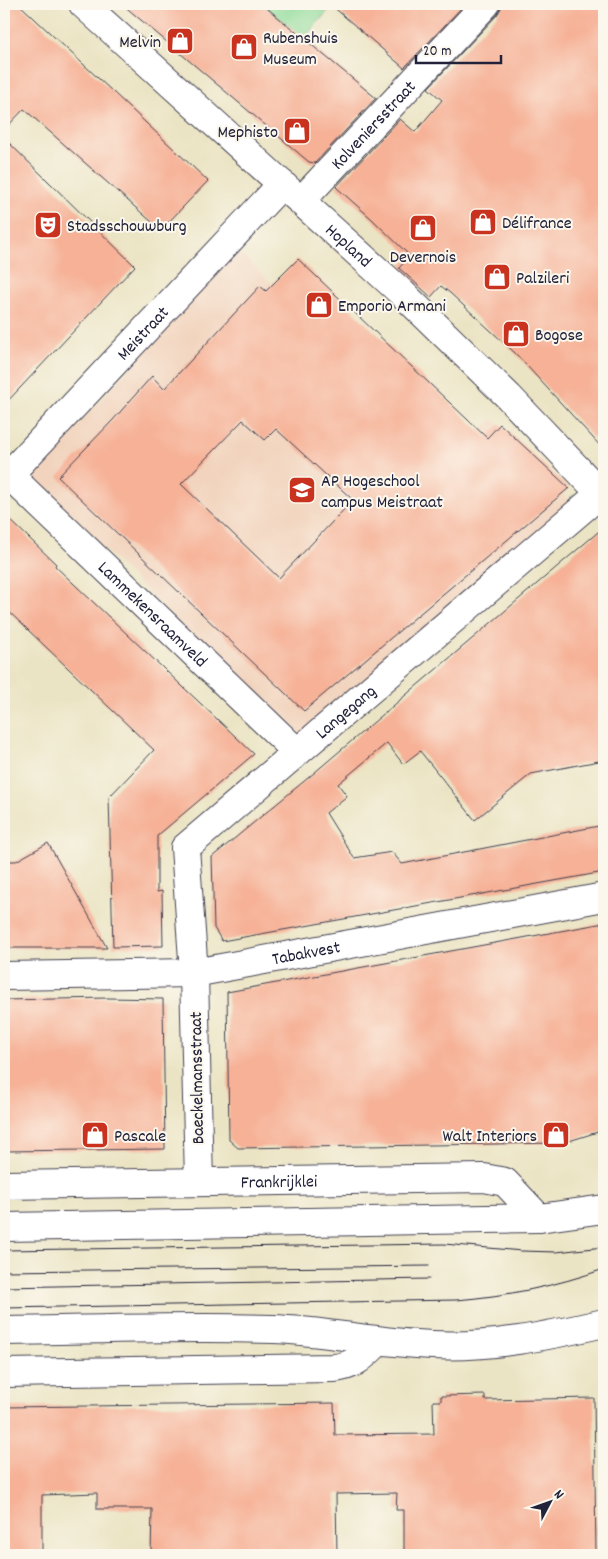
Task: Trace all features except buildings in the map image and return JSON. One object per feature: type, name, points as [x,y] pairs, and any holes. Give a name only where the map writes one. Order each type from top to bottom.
[{"type":"street","name":"Hopland","points":[[83,4],[402,293],[509,397],[603,495]]},
{"type":"street","name":"Kolveniersstraat","points":[[292,192],[486,4]]},
{"type":"street","name":"Meistraat","points":[[6,478],[292,192]]},
{"type":"street","name":"Lammekensraamveld","points":[[6,478],[297,752]]},
{"type":"street","name":"Langegang","points":[[194,973],[185,848],[603,495]]},
{"type":"street","name":"Tabakvest","points":[[4,976],[194,973],[604,897]]},
{"type":"street","name":"Baeckelmansstraat","points":[[194,973],[199,1182]]},
{"type":"street","name":"Frankrijklei","points":[[4,1185],[484,1178],[505,1182],[540,1218]]},
{"type":"street","points":[[4,1227],[540,1218],[604,1209]]},
{"type":"street","points":[[4,1331],[274,1329],[433,1345],[486,1343],[542,1336],[604,1323]]},
{"type":"street","points":[[4,1373],[334,1368],[354,1364],[379,1341]]},
{"type":"shaded area","name":"AP Hogeschool campus Meistraat","points":[[236,249],[450,455],[493,419],[572,504],[303,747],[32,477]]},
{"type":"green space","points":[[262,4],[334,4],[304,38]]},
{"type":"tram line","points":[[4,1250],[444,1244],[556,1252],[604,1247]]},
{"type":"tram line","points":[[4,1271],[429,1266]]},
{"type":"tram line","points":[[4,1308],[456,1300],[494,1296],[531,1289],[604,1269]]},
{"type":"tram line","points":[[4,1287],[429,1279]]},
{"type":"place","name":"Melvin","points":[[180,41]]},
{"type":"place","name":"Rubenshuis Museum","points":[[244,47]]},
{"type":"place","name":"Mephisto","points":[[297,131]]},
{"type":"place","name":"Délifrance","points":[[483,222]]},
{"type":"place","name":"Stadsschouwburg","points":[[48,225]]},
{"type":"place","name":"Devernois","points":[[423,228]]},
{"type":"place","name":"Palzileri","points":[[497,277]]},
{"type":"place","name":"Emporio Armani","points":[[319,305]]},
{"type":"place","name":"Bogose","points":[[516,334]]},
{"type":"place","name":"AP Hogeschool campus Meistraat","points":[[302,490]]},
{"type":"place","name":"Pascale","points":[[95,1135]]},
{"type":"place","name":"Walt Interiors","points":[[556,1135]]}]
